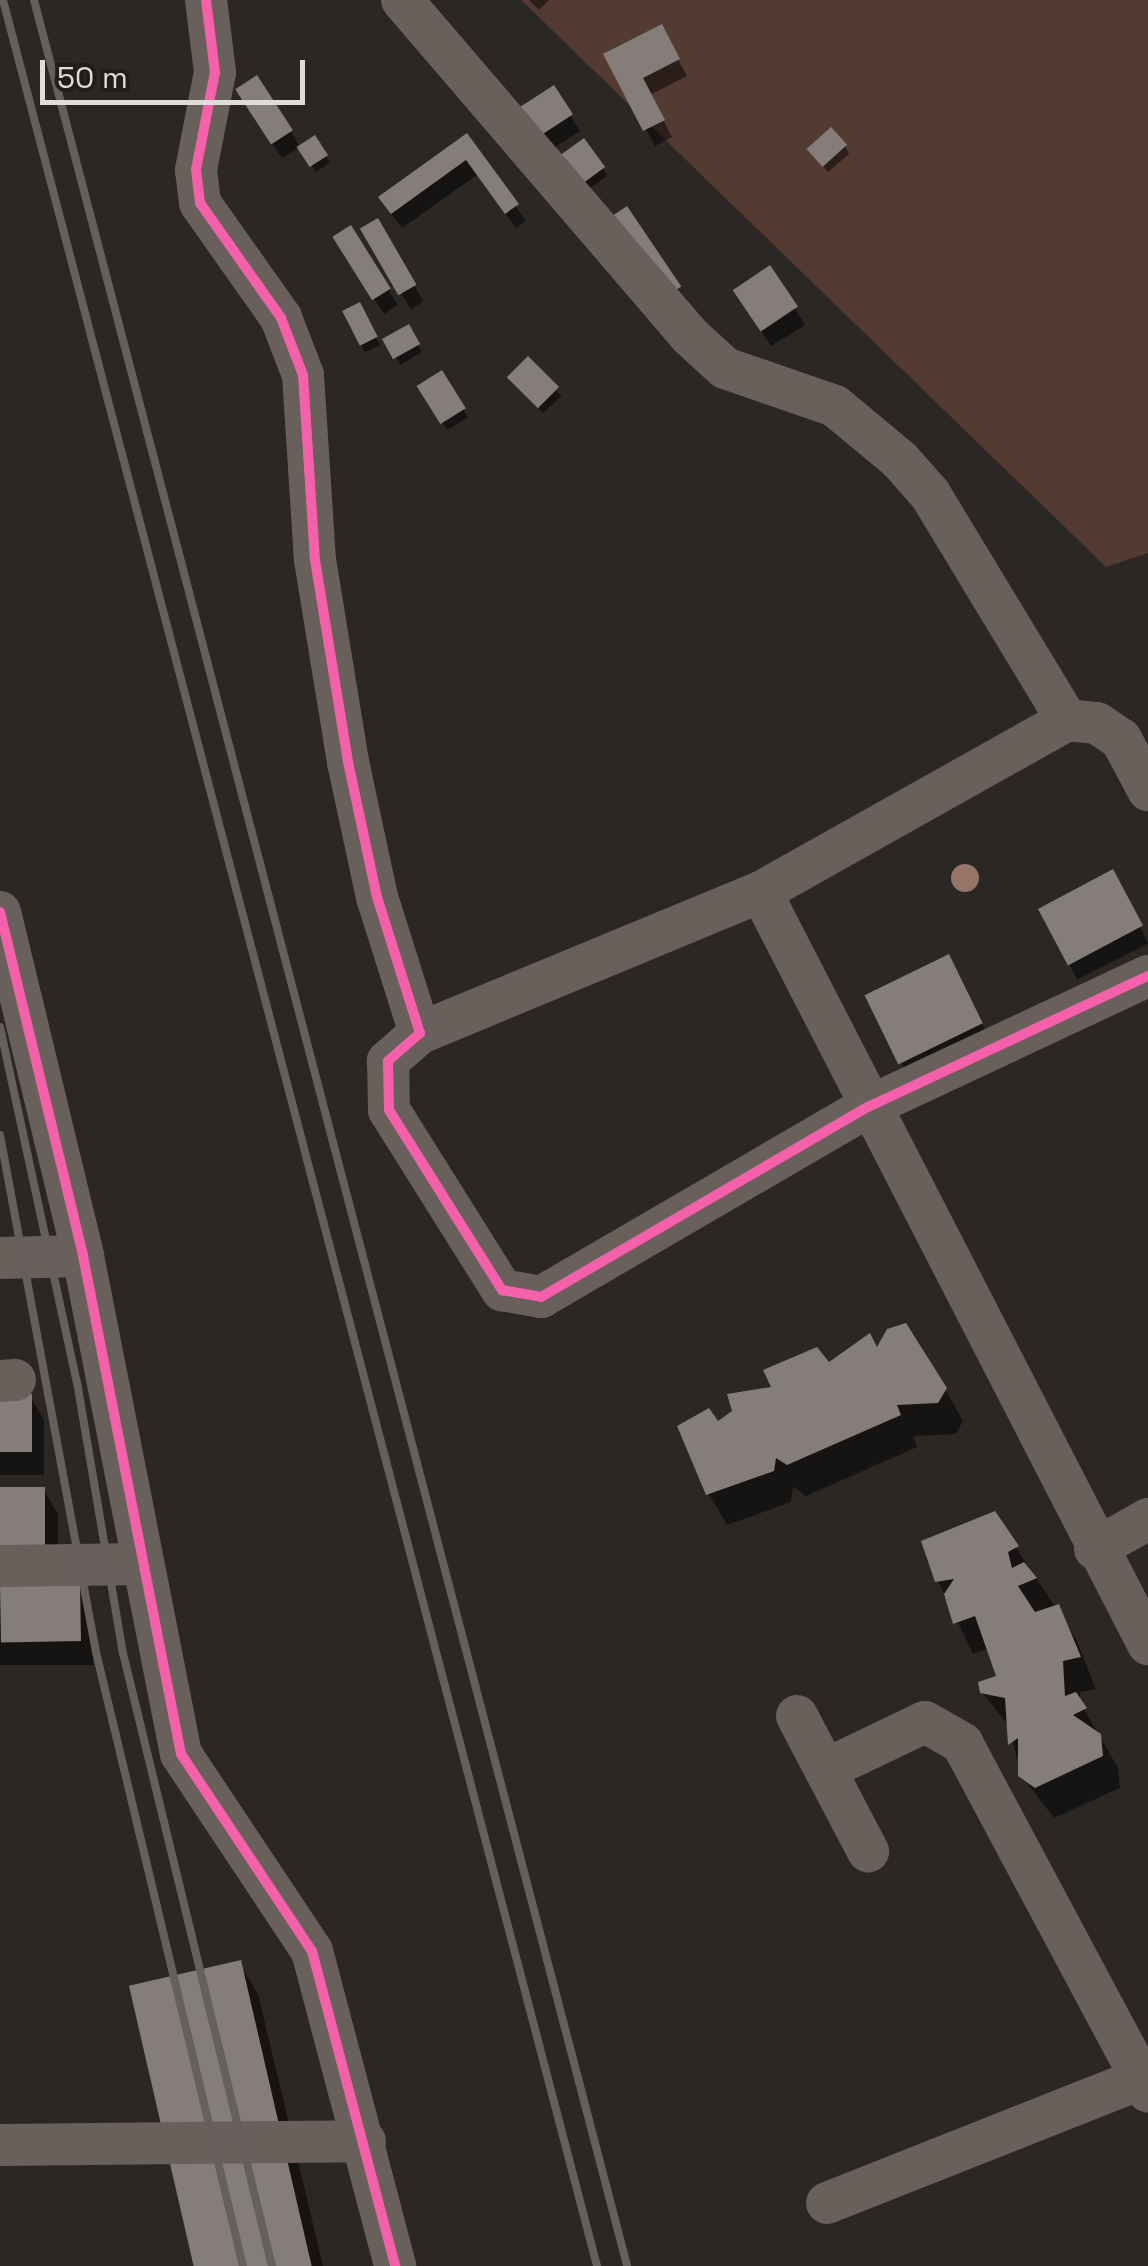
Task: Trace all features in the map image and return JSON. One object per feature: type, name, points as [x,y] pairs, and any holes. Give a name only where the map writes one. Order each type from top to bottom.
[{"type":"street","points":[[206,0],[215,72],[196,170],[200,203],[281,318],[303,375],[315,560],[348,762],[376,897],[420,1033]]},
{"type":"street","points":[[402,0],[690,336],[725,368],[835,406],[900,460],[930,494],[1067,720]]},
{"type":"street","points":[[1148,790],[1121,739],[1097,722],[1067,720],[761,892],[420,1033],[388,1061],[390,1110],[502,1290],[541,1297],[868,1107],[1148,976]]},
{"type":"street","points":[[761,892],[1095,1549],[1148,1644]]},
{"type":"street","points":[[0,912],[19,1063],[83,1256],[181,1754],[312,1951],[366,2140],[394,2266]]},
{"type":"street","points":[[0,1258],[83,1256]]},
{"type":"street","points":[[1095,1549],[1148,1519]]},
{"type":"street","points":[[0,1566],[143,1564]]},
{"type":"street","points":[[796,1716],[830,1768],[868,1851]]},
{"type":"street","points":[[827,2203],[1146,2083],[962,1743],[925,1722],[830,1768]]},
{"type":"street","points":[[0,2146],[366,2140]]},
{"type":"shaded area","points":[[521,0],[1148,0],[1148,553],[1106,567]]},
{"type":"building","points":[[662,24],[680,59],[643,78],[665,120],[643,131],[603,54]]},
{"type":"building","points":[[257,75],[293,130],[271,145],[235,89]]},
{"type":"building","points":[[554,85],[573,114],[538,137],[519,108]]},
{"type":"building","points":[[831,127],[847,145],[823,167],[806,149]]},
{"type":"building","points":[[467,133],[519,204],[505,214],[466,160],[391,214],[378,197]]},
{"type":"building","points":[[315,135],[328,155],[310,167],[297,147]]},
{"type":"building","points":[[584,138],[605,167],[577,188],[556,159]]},
{"type":"building","points":[[627,206],[681,286],[661,300],[607,219]]},
{"type":"building","points":[[378,218],[416,285],[398,295],[360,228]]},
{"type":"building","points":[[351,225],[391,289],[372,300],[332,237]]},
{"type":"building","points":[[770,265],[798,306],[761,332],[733,290]]},
{"type":"building","points":[[360,302],[378,337],[360,346],[342,311]]},
{"type":"building","points":[[409,324],[420,344],[393,359],[382,339]]},
{"type":"building","points":[[528,356],[559,387],[538,408],[507,377]]},
{"type":"building","points":[[442,370],[466,408],[440,424],[417,386]]},
{"type":"building","points":[[1113,869],[1143,926],[1068,965],[1038,909]]},
{"type":"building","points":[[949,954],[983,1023],[898,1064],[865,995]]},
{"type":"building","points":[[906,1323],[947,1388],[938,1403],[897,1405],[901,1415],[787,1465],[776,1458],[774,1471],[706,1495],[677,1426],[709,1408],[718,1421],[732,1411],[727,1394],[771,1387],[763,1370],[817,1347],[829,1362],[870,1333],[877,1347],[887,1329]]},
{"type":"building","points":[[0,1394],[32,1394],[32,1452],[0,1452]]},
{"type":"building","points":[[0,1487],[45,1487],[45,1546],[0,1546]]},
{"type":"building","points":[[995,1511],[1019,1546],[1008,1552],[1012,1568],[1024,1562],[1037,1578],[1018,1586],[1035,1612],[1059,1604],[1081,1657],[1063,1661],[1065,1696],[1076,1692],[1087,1708],[1073,1715],[1101,1734],[1103,1756],[1035,1788],[1018,1776],[1018,1738],[1008,1745],[1005,1698],[980,1693],[978,1682],[996,1676],[975,1616],[953,1624],[944,1594],[954,1579],[935,1582],[921,1541]]},
{"type":"building","points":[[80,1583],[81,1641],[1,1642],[0,1584]]},
{"type":"building","points":[[241,1960],[312,2266],[194,2266],[129,1986]]},
{"type":"railway","points":[[3,0],[597,2266]]},
{"type":"railway","points":[[34,0],[627,2266]]},
{"type":"railway","points":[[0,1027],[77,1382],[122,1649],[272,2266]]},
{"type":"railway","points":[[0,1135],[96,1652],[243,2266]]},
{"type":"cycle path","points":[[206,0],[215,72],[196,170],[200,203],[281,318],[303,375],[315,560],[348,762],[377,897],[420,1033],[388,1061],[389,1110],[502,1290],[541,1297],[868,1107],[1148,976]]},
{"type":"cycle path","points":[[0,912],[83,1256],[181,1754],[312,1951],[395,2266]]}]
